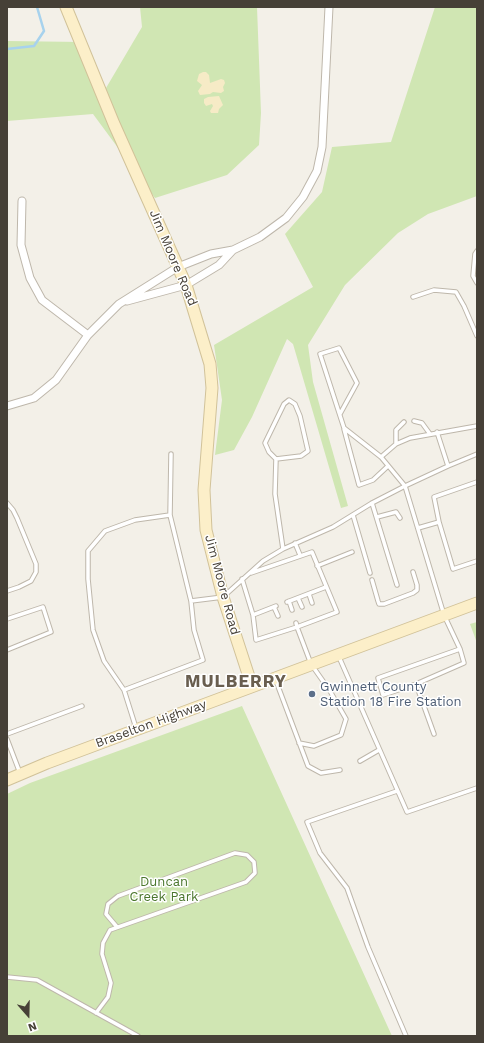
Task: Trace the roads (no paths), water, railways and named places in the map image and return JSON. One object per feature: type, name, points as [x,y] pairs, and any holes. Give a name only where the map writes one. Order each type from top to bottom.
[{"type":"street","name":"Jim Moore Road","points":[[66,7],[114,124],[186,284],[210,364],[212,388],[204,490],[206,530],[223,597],[252,686]]},
{"type":"street","points":[[7,406],[34,398],[56,380],[88,335],[119,304],[178,267],[211,254],[233,250],[260,237],[286,218],[303,197],[317,171],[322,147],[329,7]]},
{"type":"street","points":[[22,201],[21,245],[30,278],[42,300],[88,335]]},
{"type":"street","points":[[119,304],[186,284],[219,265],[233,250]]},
{"type":"street","name":"Braselton Highway","points":[[7,780],[47,763],[137,729],[477,603]]},
{"type":"lane","points":[[477,251],[474,254],[473,276],[477,283]]},
{"type":"lane","points":[[413,297],[434,290],[456,292],[475,329],[477,336]]},
{"type":"lane","points":[[340,414],[358,383],[339,348],[320,354],[340,414],[359,485],[372,480],[388,466]]},
{"type":"lane","points":[[276,459],[301,456],[308,451],[300,416],[295,404],[289,400],[284,404],[265,443],[269,452],[276,459],[275,494],[283,549]]},
{"type":"lane","points":[[414,421],[422,423],[430,434]]},
{"type":"lane","points":[[396,444],[396,430],[404,422]]},
{"type":"lane","points":[[381,457],[396,444],[410,438],[477,426]]},
{"type":"lane","points":[[344,428],[381,457],[405,486],[444,615],[460,649],[464,663],[416,684],[383,695],[378,678],[460,649]]},
{"type":"lane","points":[[437,432],[448,466]]},
{"type":"lane","points":[[124,690],[203,660],[194,630],[191,601],[170,515],[171,454]]},
{"type":"lane","points":[[191,601],[223,597],[263,561],[283,549],[333,527],[372,503],[405,486],[477,454]]},
{"type":"lane","points":[[477,482],[434,497],[439,522],[453,569],[477,561]]},
{"type":"lane","points":[[7,503],[17,518],[36,564],[36,572],[30,581],[7,591]]},
{"type":"lane","points":[[372,503],[397,585]]},
{"type":"lane","points":[[377,517],[396,512],[400,518]]},
{"type":"lane","points":[[137,729],[124,690],[104,661],[93,630],[88,579],[88,551],[105,531],[135,520],[170,515]]},
{"type":"lane","points":[[353,515],[370,573]]},
{"type":"lane","points":[[418,528],[439,522]]},
{"type":"lane","points":[[295,543],[300,555]]},
{"type":"lane","points":[[242,579],[253,615],[256,640],[317,617],[336,612],[312,552],[248,574]]},
{"type":"lane","points":[[318,566],[352,552]]},
{"type":"lane","points":[[372,580],[379,604],[384,604],[417,590],[414,572]]},
{"type":"lane","points":[[292,610],[288,602],[326,588]]},
{"type":"lane","points":[[309,594],[312,603]]},
{"type":"lane","points":[[298,598],[302,607]]},
{"type":"lane","points":[[253,615],[275,606],[278,616]]},
{"type":"lane","points":[[7,619],[43,607],[51,632],[7,650]]},
{"type":"lane","points":[[297,625],[311,664],[330,691],[346,719],[341,735],[314,746],[299,743]]},
{"type":"lane","points":[[337,654],[407,812],[477,788]]},
{"type":"lane","points":[[275,678],[308,766],[321,773],[340,770]]},
{"type":"lane","points":[[416,684],[434,734]]},
{"type":"lane","points":[[7,734],[82,706]]},
{"type":"lane","points":[[7,739],[20,774]]},
{"type":"lane","points":[[360,761],[379,750]]},
{"type":"lane","points":[[397,791],[307,822],[320,853],[347,888],[368,947],[406,1036]]},
{"type":"lane","points":[[96,1013],[108,997],[111,983],[102,954],[104,944],[110,930],[246,882],[255,872],[254,862],[247,855],[235,853],[118,896],[108,904],[106,914],[117,927]]},
{"type":"lane","points":[[7,977],[38,980],[138,1036]]},
{"type":"waterway","points":[[7,49],[34,46],[44,31],[37,7]]},
{"type":"place","name":"Gwinnett County Station 18 Fire Station","points":[[312,694]]},
{"type":"district","name":"MULBERRY","points":[[236,682]]},
{"type":"park label","name":"Duncan Creek Park","points":[[164,890]]}]
